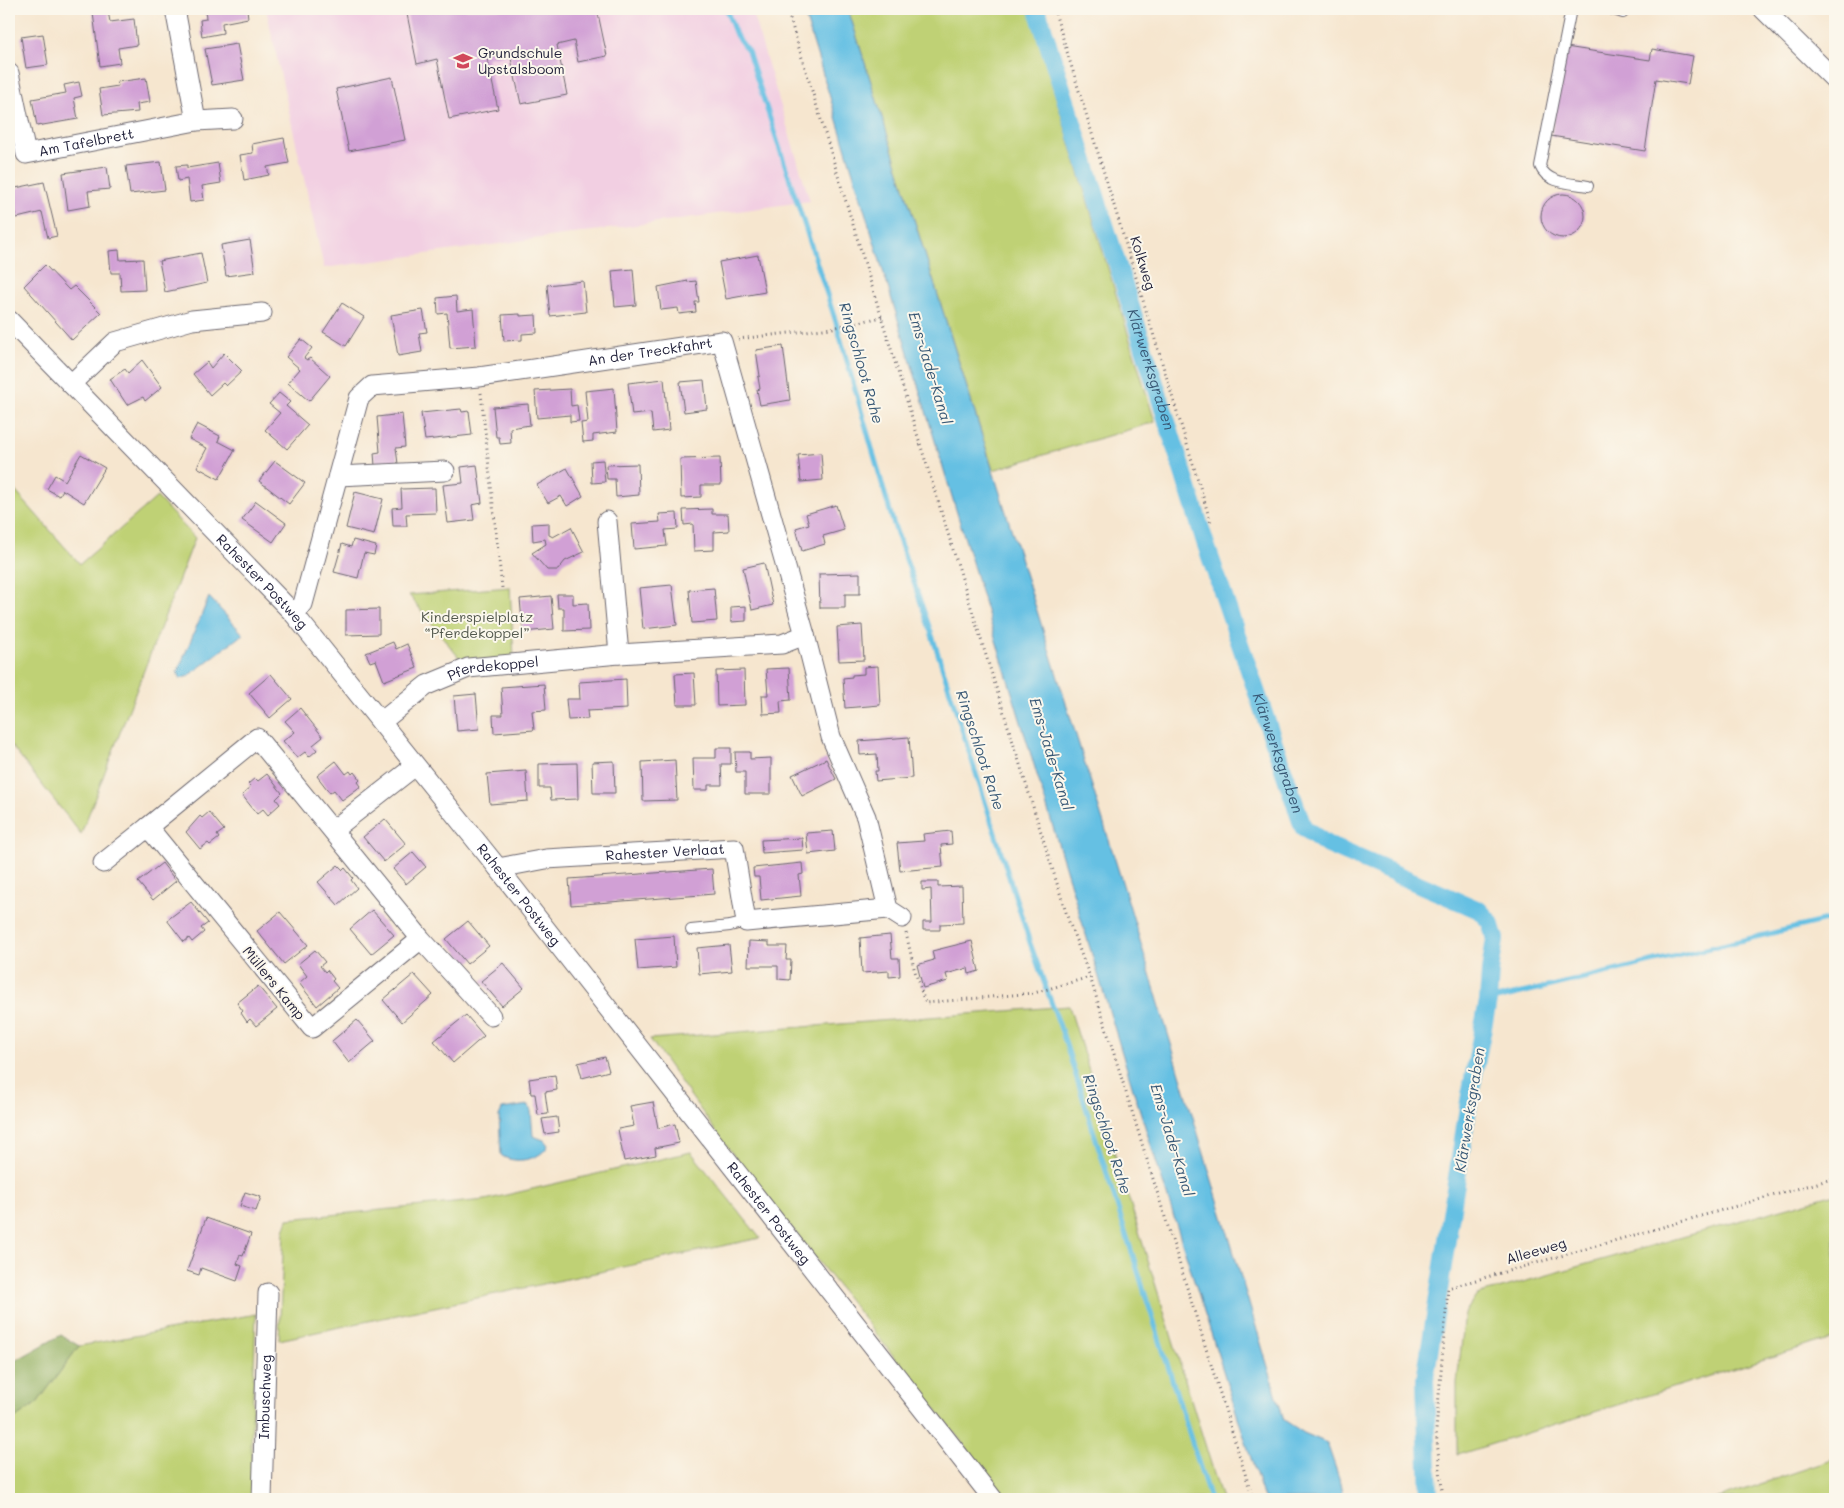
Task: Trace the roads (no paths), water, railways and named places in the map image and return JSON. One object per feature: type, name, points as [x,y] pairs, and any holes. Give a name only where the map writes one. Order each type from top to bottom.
[{"type":"street","points":[[175,9],[196,121]]},
{"type":"street","points":[[1763,9],[1835,80]]},
{"type":"street","name":"Am Tafelbrett","points":[[9,73],[26,154],[196,121],[233,119]]},
{"type":"street","points":[[71,384],[115,342],[192,320],[262,313]]},
{"type":"street","name":"Rahester Postweg","points":[[9,320],[294,614],[498,868],[993,1499]]},
{"type":"street","name":"An der Treckfahrt","points":[[294,614],[303,604],[359,398],[372,386],[479,377],[722,341],[805,635]]},
{"type":"street","points":[[338,476],[445,471]]},
{"type":"street","points":[[607,521],[619,654]]},
{"type":"street","points":[[746,922],[895,913],[866,817],[831,737],[805,635]]},
{"type":"street","name":"Pferdekoppel","points":[[381,722],[427,685],[468,668],[619,654],[782,644],[805,635]]},
{"type":"street","points":[[103,863],[257,738],[421,939],[491,1016]]},
{"type":"street","points":[[333,830],[415,766]]},
{"type":"street","name":"Müllers Kamp","points":[[148,827],[312,1028],[421,939]]},
{"type":"street","name":"Rahester Verlaat","points":[[498,868],[546,859],[734,848],[746,922]]},
{"type":"street","name":"Imbuschweg","points":[[262,1499],[268,1293]]},
{"type":"lane","points":[[1571,9],[1540,166],[1543,172],[1550,178],[1588,186]]},
{"type":"lane","points":[[1611,9],[1623,14]]},
{"type":"lane","points":[[690,930],[730,926],[746,922]]},
{"type":"water","name":"Ems-Jade-Kanal","points":[[803,9],[848,9],[1129,904],[1284,1420],[1304,1433],[1327,1443],[1339,1478],[1343,1499],[1264,1499],[1134,1092]]},
{"type":"water","points":[[209,597],[243,634],[188,676],[181,679],[177,673]]},
{"type":"water","points":[[528,1105],[531,1111],[533,1136],[544,1140],[548,1145],[545,1150],[534,1157],[520,1160],[506,1158],[501,1155],[499,1116],[502,1109]]},
{"type":"waterway","name":"Ringschloot Rahe","points":[[726,9],[736,35],[748,51],[835,319],[893,522],[932,635],[1030,943],[1062,1032],[1210,1499]]},
{"type":"waterway","name":"Klärwerksgraben","points":[[1037,9],[1205,542],[1303,827],[1326,844],[1479,910],[1490,922],[1495,939],[1488,1001],[1470,1095],[1425,1379],[1429,1499]]},
{"type":"waterway","points":[[1488,1001],[1835,918]]},
{"type":"place","name":"Grundschule Upstalsboom","points":[[463,61]]},
{"type":"park label","name":"Kinderspielplatz “Pferdekoppel”","points":[[477,626]]}]
